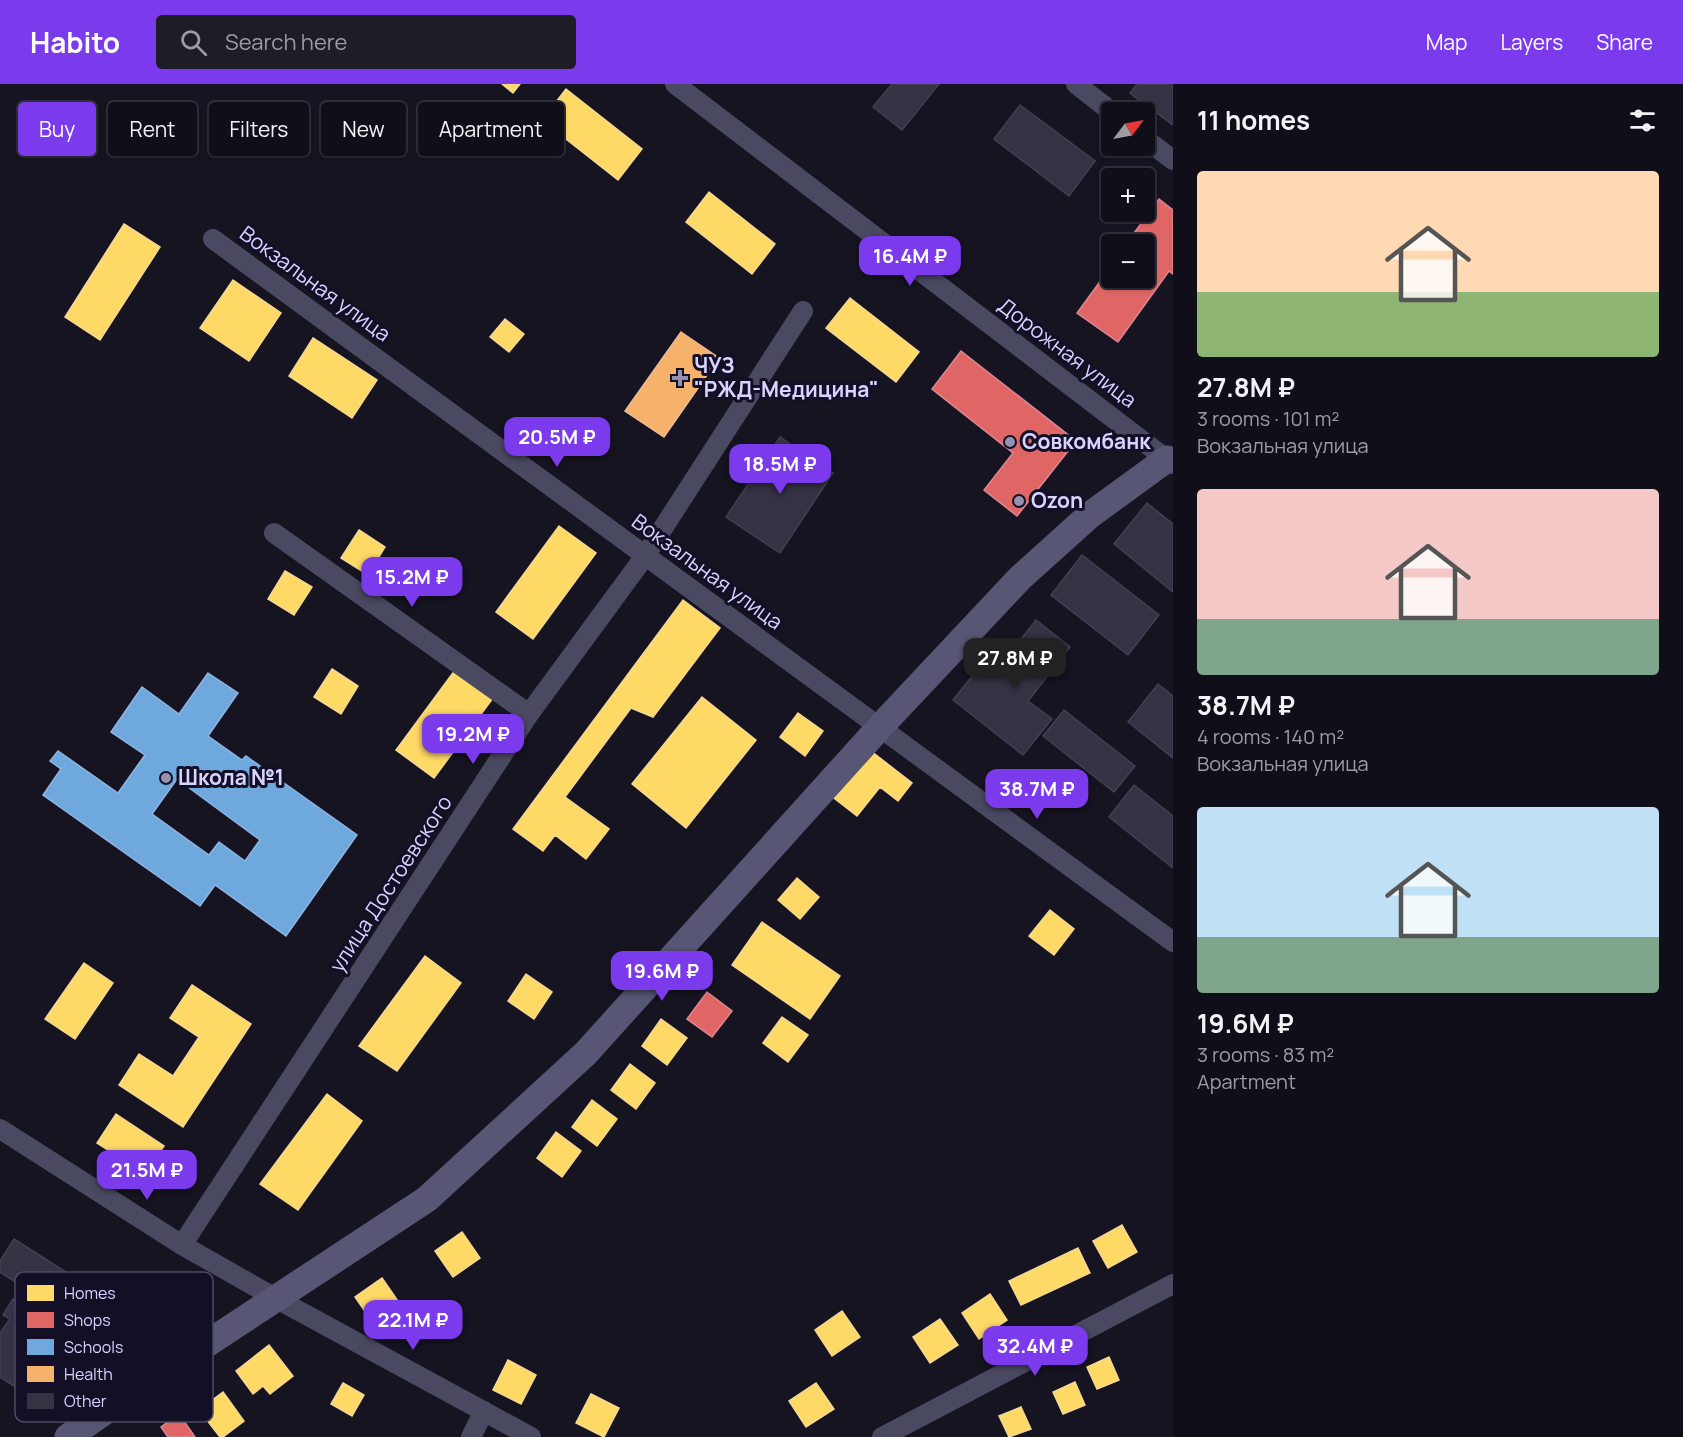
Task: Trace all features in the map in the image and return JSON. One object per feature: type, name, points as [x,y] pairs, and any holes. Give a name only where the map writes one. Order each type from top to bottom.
[{"type":"main road","points":[[213,1341],[427,1199],[585,1053],[879,728],[1020,578],[1090,515],[1171,458]]},
{"type":"main road","points":[[68,1437],[90,1422]]},
{"type":"street","name":"Дорожная улица","points":[[675,84],[1171,458]]},
{"type":"street","points":[[1076,84],[1101,103]]},
{"type":"street","points":[[1155,146],[1173,160]]},
{"type":"street","name":"Вокзальная улица","points":[[213,239],[1173,942]]},
{"type":"street","name":"улица Достоевского","points":[[182,1245],[529,714],[645,556],[803,311]]},
{"type":"street","points":[[274,533],[529,714]]},
{"type":"street","points":[[0,1130],[182,1245],[531,1437]]},
{"type":"street","points":[[882,1437],[1173,1284]]},
{"type":"street","points":[[471,1437],[484,1411]]},
{"type":"building: Homes","points":[[502,84],[520,84],[513,93]]},
{"type":"building: Homes","points":[[566,89],[642,149],[618,180],[564,137],[564,102],[556,102]]},
{"type":"building: Homes","points":[[709,192],[775,244],[752,274],[686,222]]},
{"type":"building: Homes","points":[[124,224],[160,247],[100,340],[65,317]]},
{"type":"building: Homes","points":[[233,280],[281,313],[249,361],[200,328]]},
{"type":"building: Homes","points":[[850,298],[919,352],[896,382],[826,328]]},
{"type":"building: Homes","points":[[505,319],[524,334],[509,352],[490,337]]},
{"type":"building: Homes","points":[[313,338],[377,380],[352,418],[289,376]]},
{"type":"building: Homes","points":[[559,526],[596,553],[533,639],[496,612]]},
{"type":"building: Homes","points":[[359,530],[385,547],[368,575],[341,558]]},
{"type":"building: Homes","points":[[285,571],[312,587],[294,615],[268,599]]},
{"type":"building: Homes","points":[[683,600],[720,628],[653,717],[631,708],[565,797],[609,829],[586,859],[555,835],[543,851],[513,829]]},
{"type":"building: Homes","points":[[458,666],[496,694],[434,778],[396,750]]},
{"type":"building: Homes","points":[[332,669],[358,686],[341,714],[314,697]]},
{"type":"building: Homes","points":[[702,697],[756,740],[686,828],[632,784]]},
{"type":"building: Homes","points":[[798,713],[823,731],[805,756],[780,737]]},
{"type":"building: Homes","points":[[871,751],[912,783],[898,801],[880,787],[857,816],[834,798]]},
{"type":"building: Homes","points":[[797,878],[819,897],[800,919],[778,900]]},
{"type":"building: Homes","points":[[1050,910],[1074,929],[1054,955],[1029,936]]},
{"type":"building: Homes","points":[[762,922],[840,976],[810,1019],[732,965]]},
{"type":"building: Homes","points":[[425,956],[461,983],[397,1071],[359,1046]]},
{"type":"building: Homes","points":[[84,963],[113,983],[75,1039],[45,1019]]},
{"type":"building: Homes","points":[[526,974],[552,992],[534,1019],[508,1001]]},
{"type":"building: Homes","points":[[192,985],[251,1024],[183,1127],[119,1085],[139,1054],[173,1076],[199,1037],[170,1018]]},
{"type":"building: Homes","points":[[782,1017],[808,1035],[788,1062],[763,1043]]},
{"type":"building: Homes","points":[[661,1019],[687,1038],[667,1065],[642,1046]]},
{"type":"building: Homes","points":[[630,1064],[655,1083],[636,1109],[611,1090]]},
{"type":"building: Homes","points":[[327,1094],[362,1121],[298,1210],[260,1184]]},
{"type":"building: Homes","points":[[592,1100],[617,1119],[597,1146],[572,1127]]},
{"type":"building: Homes","points":[[116,1114],[164,1146],[145,1174],[97,1143]]},
{"type":"building: Homes","points":[[556,1132],[581,1151],[562,1177],[537,1158]]},
{"type":"building: Homes","points":[[1122,1225],[1137,1252],[1108,1268],[1093,1241]]},
{"type":"building: Homes","points":[[462,1232],[480,1258],[453,1277],[435,1251]]},
{"type":"building: Homes","points":[[1078,1248],[1090,1273],[1021,1305],[1009,1281]]},
{"type":"building: Homes","points":[[382,1278],[400,1304],[373,1323],[355,1297]]},
{"type":"building: Homes","points":[[990,1294],[1007,1320],[979,1339],[962,1313]]},
{"type":"building: Homes","points":[[842,1311],[860,1337],[832,1356],[815,1330]]},
{"type":"building: Homes","points":[[940,1319],[958,1345],[930,1363],[913,1337]]},
{"type":"building: Homes","points":[[269,1345],[293,1376],[270,1394],[263,1386],[253,1394],[236,1371]]},
{"type":"building: Homes","points":[[1109,1357],[1119,1380],[1097,1389],[1087,1367]]},
{"type":"building: Homes","points":[[508,1360],[536,1375],[521,1404],[493,1390]]},
{"type":"building: Homes","points":[[1075,1382],[1085,1405],[1063,1414],[1053,1392]]},
{"type":"building: Homes","points":[[343,1383],[364,1395],[352,1416],[331,1404]]},
{"type":"building: Homes","points":[[816,1383],[834,1409],[806,1427],[789,1401]]},
{"type":"building: Homes","points":[[223,1392],[244,1421],[223,1437],[220,1437],[208,1422],[213,1422],[213,1400]]},
{"type":"building: Homes","points":[[591,1394],[619,1408],[604,1437],[576,1423]]},
{"type":"building: Homes","points":[[1021,1407],[1031,1429],[1009,1437],[999,1416]]},
{"type":"building: Shops","points":[[1159,199],[1173,210],[1173,274],[1169,271],[1118,342],[1077,313],[1101,280],[1101,288],[1155,288],[1155,234],[1133,234],[1142,222],[1155,222],[1155,204]]},
{"type":"building: Shops","points":[[961,351],[1076,441],[1017,516],[984,490],[1013,453],[932,389]]},
{"type":"building: Shops","points":[[707,992],[732,1011],[712,1037],[687,1019]]},
{"type":"building: Shops","points":[[168,1422],[185,1422],[195,1437],[168,1437],[161,1427]]},
{"type":"building: Schools","points":[[208,673],[238,693],[208,736],[242,760],[246,756],[357,835],[286,936],[215,885],[200,906],[43,795],[61,769],[50,761],[58,751],[118,793],[145,755],[111,732],[142,687],[179,714]],"holes":[[[177,779],[260,840],[245,861],[219,842],[209,855],[152,814]]]},
{"type":"building: Health","points":[[681,332],[719,358],[664,437],[625,411]]},
{"type":"building: Other","points":[[892,84],[939,84],[902,130],[873,107]]},
{"type":"building: Other","points":[[1137,84],[1173,84],[1173,125],[1155,112],[1155,102],[1142,102],[1130,93]]},
{"type":"building: Other","points":[[1020,105],[1095,161],[1069,196],[994,139]]},
{"type":"building: Other","points":[[780,437],[833,473],[780,553],[726,517]]},
{"type":"building: Other","points":[[1147,503],[1173,524],[1173,592],[1114,544]]},
{"type":"building: Other","points":[[1082,555],[1159,615],[1128,655],[1051,595]]},
{"type":"building: Other","points":[[1036,620],[1070,647],[1028,701],[1052,719],[1023,755],[953,700],[981,665],[993,675]]},
{"type":"building: Other","points":[[1158,684],[1173,696],[1173,758],[1128,722]]},
{"type":"building: Other","points":[[1064,710],[1135,766],[1114,792],[1043,736]]},
{"type":"building: Other","points":[[1134,785],[1173,816],[1173,868],[1109,817]]},
{"type":"building: Other","points":[[14,1239],[66,1272],[15,1272],[15,1282],[0,1272],[0,1261]]},
{"type":"building: Other","points":[[13,1299],[15,1300],[14,1386],[0,1377],[0,1333],[10,1319],[3,1315]]},
{"type":"place","name":"ЧУЗ \"РЖД-Медицина\"","points":[[680,378]]},
{"type":"place","name":"Совкомбанк","points":[[1010,442]]},
{"type":"place","name":"Ozon","points":[[1019,501]]},
{"type":"place","name":"Школа №1","points":[[166,778]]}]
